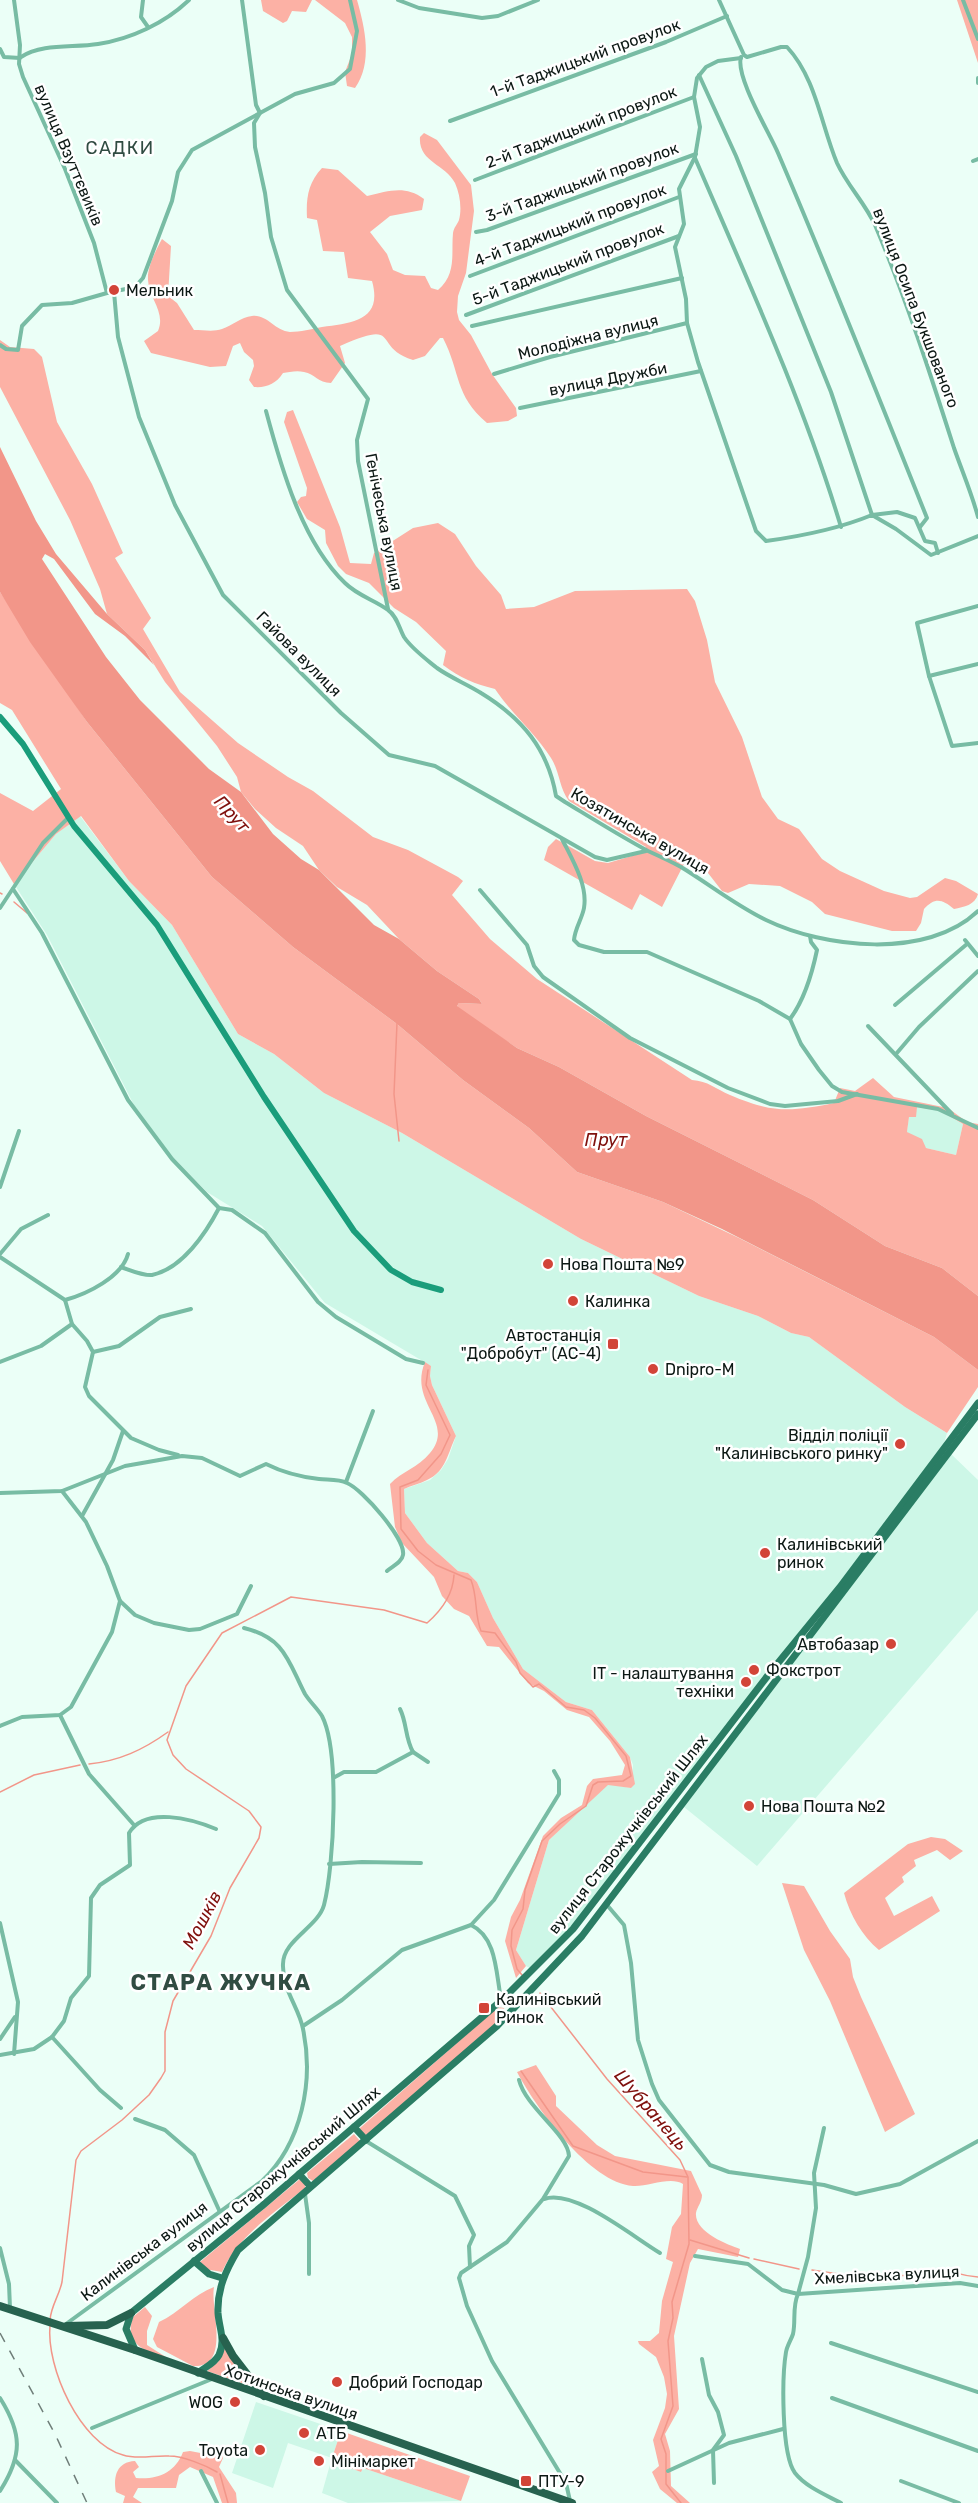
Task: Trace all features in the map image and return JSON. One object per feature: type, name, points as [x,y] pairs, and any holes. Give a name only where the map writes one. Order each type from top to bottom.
[{"type":"highway","name":"Хотинська вулиця","points":[[0,2306],[135,2350],[212,2379],[571,2503]]},
{"type":"highway","points":[[59,2325],[107,2325],[131,2313]]},
{"type":"highway","points":[[223,2338],[233,2356],[265,2397]]},
{"type":"main road","name":"вулиця Старожучківський Шлях","points":[[223,2338],[218,2313],[222,2278],[246,2241],[512,2012],[527,1992],[582,1936],[886,1531],[978,1403]]},
{"type":"main road","name":"вулиця Старожучківський Шлях","points":[[131,2313],[300,2174],[502,2000],[573,1929],[978,1414]]},
{"type":"main road","points":[[573,1929],[582,1936]]},
{"type":"main road","points":[[502,2000],[512,2012]]},
{"type":"main road","points":[[354,2127],[366,2140]]},
{"type":"main road","points":[[300,2174],[307,2189]]},
{"type":"main road","points":[[194,2261],[209,2274],[222,2278]]},
{"type":"main road","points":[[131,2313],[126,2329],[135,2350]]},
{"type":"main road","points":[[198,2373],[217,2357],[223,2338]]},
{"type":"street","name":"вулиця Взуттєвиків","points":[[14,0],[22,77],[48,130],[94,243],[107,293]]},
{"type":"street","points":[[143,0],[141,17],[148,27]]},
{"type":"street","points":[[0,49],[4,57],[20,58],[43,49],[120,40],[178,10],[189,0]]},
{"type":"street","points":[[242,0],[256,105],[260,113]]},
{"type":"street","points":[[0,345],[6,349],[18,350],[22,326],[42,305],[72,303],[135,287],[143,278],[172,201],[178,172],[192,150],[295,94],[334,83],[350,69],[357,31],[350,0]]},
{"type":"street","points":[[398,0],[419,8],[482,18],[498,16],[538,0]]},
{"type":"street","points":[[719,0],[741,50],[739,64],[746,83],[804,215],[927,518],[920,527]]},
{"type":"street","points":[[963,0],[978,39]]},
{"type":"street","name":"1-й Таджицький провулок","points":[[450,121],[666,42],[727,16]]},
{"type":"street","name":"вулиця Осипа Букшованого","points":[[741,50],[747,57],[787,47],[811,84],[840,170],[865,205],[895,278],[931,372],[977,507],[978,517]]},
{"type":"street","points":[[741,58],[718,62],[706,67],[699,74],[694,98],[700,127],[695,156],[681,182],[679,197],[684,224],[675,247],[682,278],[687,323],[742,496],[756,531],[766,541],[842,527],[872,515],[897,512],[915,518],[925,541],[935,543],[938,553]]},
{"type":"street","points":[[699,74],[736,156],[831,392],[872,515],[896,529],[931,555],[965,539],[978,536]]},
{"type":"street","name":"2-й Таджицький провулок","points":[[475,180],[694,98]]},
{"type":"street","name":"Генічеська вулиця","points":[[260,113],[254,123],[255,147],[271,237],[286,290],[368,399],[357,440],[358,461],[388,610]]},
{"type":"street","points":[[695,156],[740,259],[794,394],[842,527]]},
{"type":"street","name":"3-й Таджицький провулок","points":[[476,232],[496,227],[537,210],[695,156]]},
{"type":"street","name":"4-й Таджицький провулок","points":[[470,276],[679,197]]},
{"type":"street","name":"5-й Таджицький провулок","points":[[466,315],[679,236]]},
{"type":"street","points":[[472,326],[682,278]]},
{"type":"street","name":"Гайова вулиця","points":[[114,292],[118,337],[139,417],[175,505],[223,595],[341,713],[389,755],[435,766],[595,857],[608,860],[647,850]]},
{"type":"street","name":"Молодіжна вулиця","points":[[494,374],[550,357],[687,323]]},
{"type":"street","name":"вулиця Дружби","points":[[520,408],[701,372]]},
{"type":"street","name":"Козятинська вулиця","points":[[266,411],[298,510],[311,536],[345,583],[367,599],[388,610],[404,637],[440,670],[482,693],[524,727],[542,751],[553,772],[556,796],[678,866],[734,903],[765,919],[810,936],[859,944],[897,945],[934,935],[965,922],[978,911]]},
{"type":"street","points":[[978,606],[917,623],[929,676],[952,746],[978,743]]},
{"type":"street","points":[[929,676],[978,664]]},
{"type":"street","points":[[0,717],[23,744],[69,818],[157,925],[264,1097],[354,1231],[391,1270],[412,1282],[441,1290]]},
{"type":"street","points":[[0,908],[43,843],[69,818]]},
{"type":"street","points":[[562,839],[584,892],[584,907],[574,940],[579,945],[604,952],[647,952],[740,991],[790,1019],[801,1044],[832,1086],[842,1092],[926,1106],[952,1115],[978,1128]]},
{"type":"street","points":[[13,889],[46,940],[128,1100],[172,1159],[219,1208],[232,1210],[265,1233],[318,1302],[336,1317],[406,1359],[423,1363]]},
{"type":"street","points":[[480,890],[527,945],[534,966],[543,977],[630,1038],[728,1088],[770,1104],[785,1106],[838,1101],[858,1094]]},
{"type":"street","points":[[790,1019],[801,1005],[816,958],[817,950],[810,936]]},
{"type":"street","points":[[896,1005],[966,942],[978,956]]},
{"type":"street","points":[[896,1054],[919,1027],[978,970]]},
{"type":"street","points":[[868,1026],[952,1115]]},
{"type":"street","points":[[0,1187],[19,1131]]},
{"type":"street","points":[[121,1267],[150,1275],[171,1268],[210,1227],[219,1208]]},
{"type":"street","points":[[48,1215],[21,1229],[0,1256],[65,1300],[72,1324],[87,1341],[93,1352],[85,1387],[89,1396],[123,1431],[146,1445],[182,1456],[202,1458],[240,1476],[266,1464],[293,1474],[346,1482],[388,1522],[402,1548],[403,1556],[400,1562],[387,1570]]},
{"type":"street","points":[[65,1300],[86,1293],[121,1267],[128,1254]]},
{"type":"street","points":[[93,1352],[119,1346],[160,1317],[191,1309]]},
{"type":"street","points":[[0,1362],[41,1346],[72,1324]]},
{"type":"street","points":[[346,1482],[373,1411]]},
{"type":"street","points":[[82,1516],[106,1474],[123,1431]]},
{"type":"street","points":[[0,1493],[62,1491],[148,1460],[182,1456]]},
{"type":"street","points":[[62,1491],[82,1516],[107,1566],[120,1601],[135,1615],[154,1623],[200,1629],[237,1614],[251,1586]]},
{"type":"street","points":[[0,1726],[22,1717],[60,1715],[71,1707],[112,1632],[120,1601]]},
{"type":"street","name":"Калинівська вулиця","points":[[59,2325],[254,2187],[281,2160],[302,2112],[306,2088],[303,2026],[286,1986],[283,1963],[289,1950],[324,1907],[334,1777],[322,1716],[304,1692],[286,1653],[265,1636],[244,1628]]},
{"type":"street","points":[[400,1709],[405,1720],[407,1741],[413,1752],[428,1762]]},
{"type":"street","points":[[60,1715],[89,1774],[134,1825]]},
{"type":"street","points":[[334,1777],[344,1772],[376,1772],[413,1752]]},
{"type":"street","points":[[303,2026],[342,2000],[402,1950],[450,1930],[471,1925],[494,1900],[559,1794],[559,1780],[554,1771]]},
{"type":"street","points":[[0,2055],[34,2049],[52,2037],[64,2021],[71,1998],[89,1976],[91,1898],[100,1885],[130,1865],[128,1842],[134,1825],[155,1817],[182,1820],[216,1829]]},
{"type":"street","points":[[329,1864],[421,1863]]},
{"type":"street","points":[[606,1904],[624,1925],[631,1963],[638,2040],[659,2100],[710,2165],[729,2172],[816,2184],[856,2194],[900,2184],[978,2140]]},
{"type":"street","points":[[0,1923],[7,1944],[18,2002],[14,2054]]},
{"type":"street","points":[[471,1925],[480,1929],[490,1944],[502,2000]]},
{"type":"street","points":[[0,2039],[16,2016]]},
{"type":"street","points":[[52,2037],[100,2090],[121,2108]]},
{"type":"street","points":[[519,2080],[539,2114],[569,2148],[566,2165],[543,2199],[507,2242],[470,2267],[459,2278],[466,2306],[492,2361],[566,2483],[571,2503]]},
{"type":"street","points":[[135,2119],[165,2130],[194,2155],[210,2196],[219,2210]]},
{"type":"street","points":[[824,2128],[813,2173],[816,2184],[816,2208],[808,2257],[793,2310],[793,2334],[786,2351],[783,2429],[786,2453],[795,2474],[813,2488],[841,2503]]},
{"type":"street","points":[[366,2140],[455,2196],[474,2235],[468,2251],[470,2267]]},
{"type":"street","points":[[307,2189],[309,2274]]},
{"type":"street","points":[[543,2199],[554,2196],[570,2199],[660,2253]]},
{"type":"street","points":[[0,2248],[9,2284],[10,2309]]},
{"type":"street","points":[[695,2256],[748,2264],[782,2290],[798,2294]]},
{"type":"street","name":"Хмелівська вулиця","points":[[798,2294],[960,2283],[978,2286]]},
{"type":"street","points":[[831,2343],[978,2392]]},
{"type":"street","points":[[702,2359],[709,2395],[718,2412],[724,2435],[713,2450],[714,2482]]},
{"type":"street","points":[[92,2428],[147,2403],[212,2379]]},
{"type":"street","points":[[0,2398],[16,2427],[15,2460],[11,2475],[0,2491]]},
{"type":"street","points":[[832,2398],[978,2451]]},
{"type":"street","points":[[668,2471],[713,2450],[783,2429]]},
{"type":"street","points":[[15,2460],[57,2503]]},
{"type":"street","points":[[201,2471],[217,2503]]},
{"type":"street","points":[[902,2481],[959,2503]]},
{"type":"shaded area","points":[[261,0],[312,0],[306,12],[292,11],[287,21],[283,23],[263,11]]},
{"type":"shaded area","points":[[315,0],[357,0],[365,34],[366,57],[361,78],[355,88],[347,86],[345,72],[352,54],[352,37],[345,23]]},
{"type":"shaded area","points":[[957,0],[978,0],[978,63]]},
{"type":"shaded area","points":[[424,133],[437,140],[471,185],[474,211],[466,273],[458,296],[457,312],[459,320],[471,335],[492,374],[516,408],[517,416],[508,421],[487,423],[476,413],[463,393],[443,338],[440,338],[425,356],[413,360],[400,355],[380,335],[360,338],[340,346],[345,363],[331,383],[323,382],[308,373],[296,371],[283,373],[274,383],[258,387],[254,387],[249,380],[254,366],[253,360],[244,352],[240,343],[233,346],[226,366],[210,367],[151,353],[144,341],[158,331],[160,318],[149,287],[148,275],[152,259],[162,239],[171,246],[168,296],[177,303],[194,330],[219,330],[244,318],[257,316],[285,331],[298,332],[344,324],[363,317],[369,312],[374,294],[372,281],[348,278],[344,252],[323,251],[317,220],[307,218],[309,191],[322,168],[338,170],[367,196],[403,191],[424,199],[422,210],[390,216],[370,232],[387,254],[393,270],[405,275],[425,276],[431,288],[438,290],[451,270],[453,233],[459,220],[460,201],[457,187],[451,177],[423,152],[420,137]]},
{"type":"shaded area","points":[[0,340],[10,347],[34,349],[42,357],[57,422],[92,484],[123,553],[115,558],[151,618],[143,629],[180,692],[238,743],[313,791],[373,837],[408,850],[463,881],[452,895],[490,939],[537,979],[692,1080],[707,1084],[745,1101],[781,1109],[819,1106],[834,1103],[840,1088],[855,1091],[873,1078],[894,1097],[948,1108],[967,1122],[978,1124],[978,1296],[942,1268],[885,1246],[813,1200],[646,1116],[559,1067],[517,1048],[459,1010],[457,1006],[459,1003],[482,1004],[479,999],[437,971],[399,939],[367,905],[337,887],[319,870],[303,846],[276,828],[255,809],[241,792],[237,777],[217,746],[165,682],[145,650],[107,614],[100,589],[70,520],[0,387]],"holes":[[[917,1107],[941,1111],[963,1124],[956,1155],[926,1148],[922,1139],[907,1132],[909,1117],[916,1117]]]},
{"type":"shaded area","points":[[293,410],[340,527],[350,563],[371,564],[374,553],[413,528],[438,523],[455,534],[476,566],[501,595],[506,609],[534,607],[575,591],[687,589],[695,601],[707,640],[715,682],[742,737],[762,797],[778,819],[799,829],[822,859],[840,871],[884,891],[910,898],[917,897],[945,878],[956,881],[978,894],[977,898],[972,903],[954,909],[942,901],[935,901],[924,909],[921,923],[916,931],[892,931],[825,914],[812,902],[780,886],[749,884],[728,893],[722,891],[694,855],[686,860],[662,907],[640,894],[632,910],[544,860],[548,847],[556,839],[595,861],[608,863],[642,853],[646,847],[569,801],[551,758],[495,689],[455,674],[443,665],[446,651],[416,622],[394,608],[369,583],[346,574],[338,566],[326,543],[325,530],[307,519],[297,502],[301,497],[306,496],[307,488],[284,422],[287,412]]},
{"type":"shaded area","points":[[0,592],[87,722],[212,877],[293,947],[397,1024],[463,1080],[529,1128],[577,1172],[663,1202],[739,1238],[934,1337],[978,1370],[978,1387],[947,1433],[905,1407],[809,1337],[791,1333],[758,1316],[699,1296],[581,1239],[402,1133],[324,1093],[274,1054],[238,1034],[172,925],[129,881],[81,816],[56,834],[14,884],[0,861],[0,793],[33,811],[61,789],[12,710],[0,703]]},
{"type":"shaded area","name":"Калинівський Ринок","points":[[80,816],[129,881],[172,925],[238,1034],[274,1054],[324,1093],[402,1133],[581,1239],[699,1296],[758,1316],[791,1333],[809,1337],[905,1407],[947,1433],[943,1447],[790,1655],[707,1758],[606,1892],[535,1971],[526,1966],[516,1950],[549,1840],[608,1784],[631,1788],[633,1765],[630,1757],[592,1710],[566,1702],[523,1669],[493,1618],[477,1582],[468,1573],[458,1571],[427,1543],[405,1513],[404,1489],[430,1480],[441,1470],[448,1459],[456,1436],[432,1385],[431,1366],[325,1303],[262,1226],[207,1192],[168,1152],[134,1105],[47,935],[14,884],[56,834]]},
{"type":"shaded area","points":[[917,1107],[941,1111],[963,1124],[956,1155],[926,1148],[907,1132],[909,1116]]},
{"type":"shaded area","points":[[425,1362],[431,1366],[432,1385],[456,1436],[446,1461],[438,1472],[404,1489],[405,1513],[427,1543],[458,1571],[468,1573],[477,1582],[493,1618],[523,1669],[566,1702],[592,1710],[630,1757],[635,1784],[631,1788],[608,1785],[549,1840],[516,1950],[526,1966],[516,1978],[505,1941],[511,1917],[520,1900],[543,1836],[561,1818],[582,1805],[587,1786],[593,1779],[622,1775],[625,1765],[610,1741],[589,1717],[567,1710],[544,1691],[528,1683],[499,1647],[487,1646],[469,1616],[454,1609],[442,1596],[434,1577],[402,1543],[395,1527],[390,1484],[425,1458],[437,1442],[438,1431],[422,1389],[421,1376]]},
{"type":"shaded area","name":"Калинівський Ринок","points":[[950,1453],[978,1480],[978,1610],[757,1866],[684,1807]]},
{"type":"shaded area","points":[[931,1837],[945,1839],[963,1851],[950,1860],[937,1850],[914,1860],[916,1866],[902,1877],[904,1882],[885,1898],[894,1916],[932,1896],[940,1911],[879,1950],[857,1924],[844,1893],[908,1844]]},
{"type":"shaded area","points":[[782,1883],[804,1886],[830,1931],[850,1959],[853,1977],[861,1997],[915,2114],[885,2132],[830,2001],[804,1950]]},
{"type":"shaded area","points":[[498,2007],[504,2008],[505,2015],[367,2136],[360,2131],[360,2128]]},
{"type":"shaded area","points":[[536,2065],[556,2096],[556,2106],[597,2145],[615,2156],[691,2171],[702,2195],[696,2213],[700,2226],[713,2237],[740,2249],[738,2257],[698,2249],[690,2263],[674,2336],[679,2409],[665,2434],[670,2451],[671,2486],[690,2503],[677,2503],[660,2489],[652,2472],[659,2466],[653,2440],[665,2408],[667,2394],[664,2377],[656,2357],[638,2341],[650,2341],[659,2333],[662,2301],[673,2262],[666,2259],[672,2227],[681,2214],[683,2184],[665,2181],[633,2186],[616,2182],[599,2172],[582,2158],[551,2123],[517,2072]]},
{"type":"shaded area","points":[[354,2134],[360,2141],[313,2181],[308,2178],[307,2173]]},
{"type":"shaded area","points":[[300,2179],[305,2183],[305,2188],[247,2236],[237,2247],[222,2272],[205,2269],[200,2262]]},
{"type":"shaded area","points":[[214,2287],[217,2336],[212,2358],[205,2364],[193,2366],[157,2347],[153,2339],[159,2322]]},
{"type":"shaded area","points":[[145,2307],[152,2316],[147,2331],[147,2345],[169,2359],[145,2350],[134,2341],[131,2335],[133,2317]]},
{"type":"shaded area","points":[[224,2348],[248,2385],[207,2371],[218,2362]]},
{"type":"shaded area","points":[[256,2402],[341,2431],[332,2458],[288,2443],[273,2488],[232,2473]]},
{"type":"shaded area","points":[[341,2431],[470,2476],[461,2501],[363,2468],[361,2472],[331,2461]]},
{"type":"shaded area","points":[[183,2452],[211,2455],[215,2452],[222,2453],[223,2458],[219,2467],[236,2493],[237,2503],[222,2503],[213,2477],[190,2467],[179,2475],[176,2488],[138,2488],[133,2497],[142,2503],[123,2503],[125,2496],[116,2492],[115,2481],[120,2467],[135,2461],[139,2467],[133,2472],[136,2478],[151,2478],[170,2470]]},
{"type":"shaded area","points":[[331,2461],[361,2472],[363,2468],[461,2501],[348,2503],[322,2493]]},
{"type":"water","name":"Прут","points":[[0,447],[36,521],[56,554],[107,614],[145,650],[154,665],[125,636],[95,614],[54,559],[45,554],[42,559],[106,657],[140,700],[209,769],[241,792],[273,834],[301,859],[319,870],[374,925],[399,939],[437,971],[479,999],[482,1004],[459,1003],[457,1006],[517,1048],[559,1067],[646,1116],[813,1200],[885,1246],[942,1268],[978,1296],[978,1370],[934,1337],[722,1229],[663,1202],[577,1172],[529,1128],[463,1080],[397,1024],[293,947],[212,877],[87,722],[30,642],[0,592]]},
{"type":"waterway","points":[[14,902],[27,913]]},
{"type":"waterway","name":"Шубранець","points":[[397,1023],[394,1094],[399,1141]]},
{"type":"waterway","name":"Шубранець","points":[[428,1370],[426,1385],[450,1435],[441,1454],[418,1480],[400,1487],[401,1529],[418,1551],[436,1565],[471,1580],[481,1631],[495,1633],[516,1662],[520,1673],[533,1687],[539,1684],[566,1707],[584,1710],[595,1718],[626,1756],[631,1776],[623,1781],[598,1782],[593,1785],[586,1806],[560,1824],[542,1841],[525,1890],[523,1909],[512,1930],[511,1946],[517,1969],[522,1975]]},
{"type":"waterway","name":"Мошків","points":[[50,2320],[62,2282],[76,2160],[81,2151],[122,2120],[149,2095],[165,2071],[165,2032],[173,2001],[211,1936],[230,1888],[259,1838],[261,1827],[249,1811],[186,1769],[173,1755],[167,1740],[186,1686],[222,1633],[291,1597],[384,1610],[427,1623],[446,1601],[454,1575]]},
{"type":"waterway","points":[[89,1764],[130,1754],[168,1732]]},
{"type":"waterway","points":[[0,1792],[34,1775],[80,1765]]},
{"type":"waterway","name":"Шубранець","points":[[540,1993],[607,2079],[680,2160],[688,2177],[689,2244],[672,2302],[673,2318],[668,2341],[673,2406],[661,2439],[666,2454],[666,2484],[681,2503]]},
{"type":"waterway","points":[[521,2071],[573,2146],[643,2172],[687,2177]]},
{"type":"waterway","points":[[690,2240],[749,2258]]},
{"type":"waterway","points":[[754,2259],[799,2269]]},
{"type":"waterway","points":[[812,2270],[865,2278],[911,2275]]},
{"type":"waterway","points":[[919,2274],[945,2270],[978,2277]]},
{"type":"waterway","name":"Мошків","points":[[50,2325],[50,2342],[60,2382],[69,2402],[93,2436],[107,2448],[123,2455],[175,2456],[194,2461],[217,2472]]},
{"type":"waterway","name":"Мошків","points":[[220,2474],[228,2503]]},
{"type":"railway","points":[[0,2333],[55,2434],[87,2503]]},
{"type":"place","name":"Мельник","points":[[114,290]]},
{"type":"place","name":"Нова Пошта №9","points":[[548,1264]]},
{"type":"place","name":"Калинка","points":[[573,1301]]},
{"type":"place","name":"Автостанція \"Добробут\" (АС-4)","points":[[613,1344]]},
{"type":"place","name":"Dnipro-M","points":[[653,1369]]},
{"type":"place","name":"Відділ поліції \"Калинівського ринку\"","points":[[900,1444]]},
{"type":"place","name":"Калинівський ринок","points":[[765,1553]]},
{"type":"place","name":"Автобазар","points":[[891,1644]]},
{"type":"place","name":"Фокстрот","points":[[754,1670]]},
{"type":"place","name":"ІТ - налаштування техніки","points":[[746,1682]]},
{"type":"place","name":"Нова Пошта №2","points":[[749,1806]]},
{"type":"place","name":"Калинівський Ринок","points":[[484,2008]]},
{"type":"place","name":"Добрий Господар","points":[[337,2382]]},
{"type":"place","name":"WOG","points":[[235,2402]]},
{"type":"place","name":"АТБ","points":[[304,2433]]},
{"type":"place","name":"Toyota","points":[[260,2450]]},
{"type":"place","name":"Мінімаркет","points":[[319,2461]]},
{"type":"place","name":"ПТУ-9","points":[[526,2481]]},
{"type":"district","name":"САДКИ","points":[[120,148]]},
{"type":"district","name":"СТАРА ЖУЧКА","points":[[221,1982]]}]
